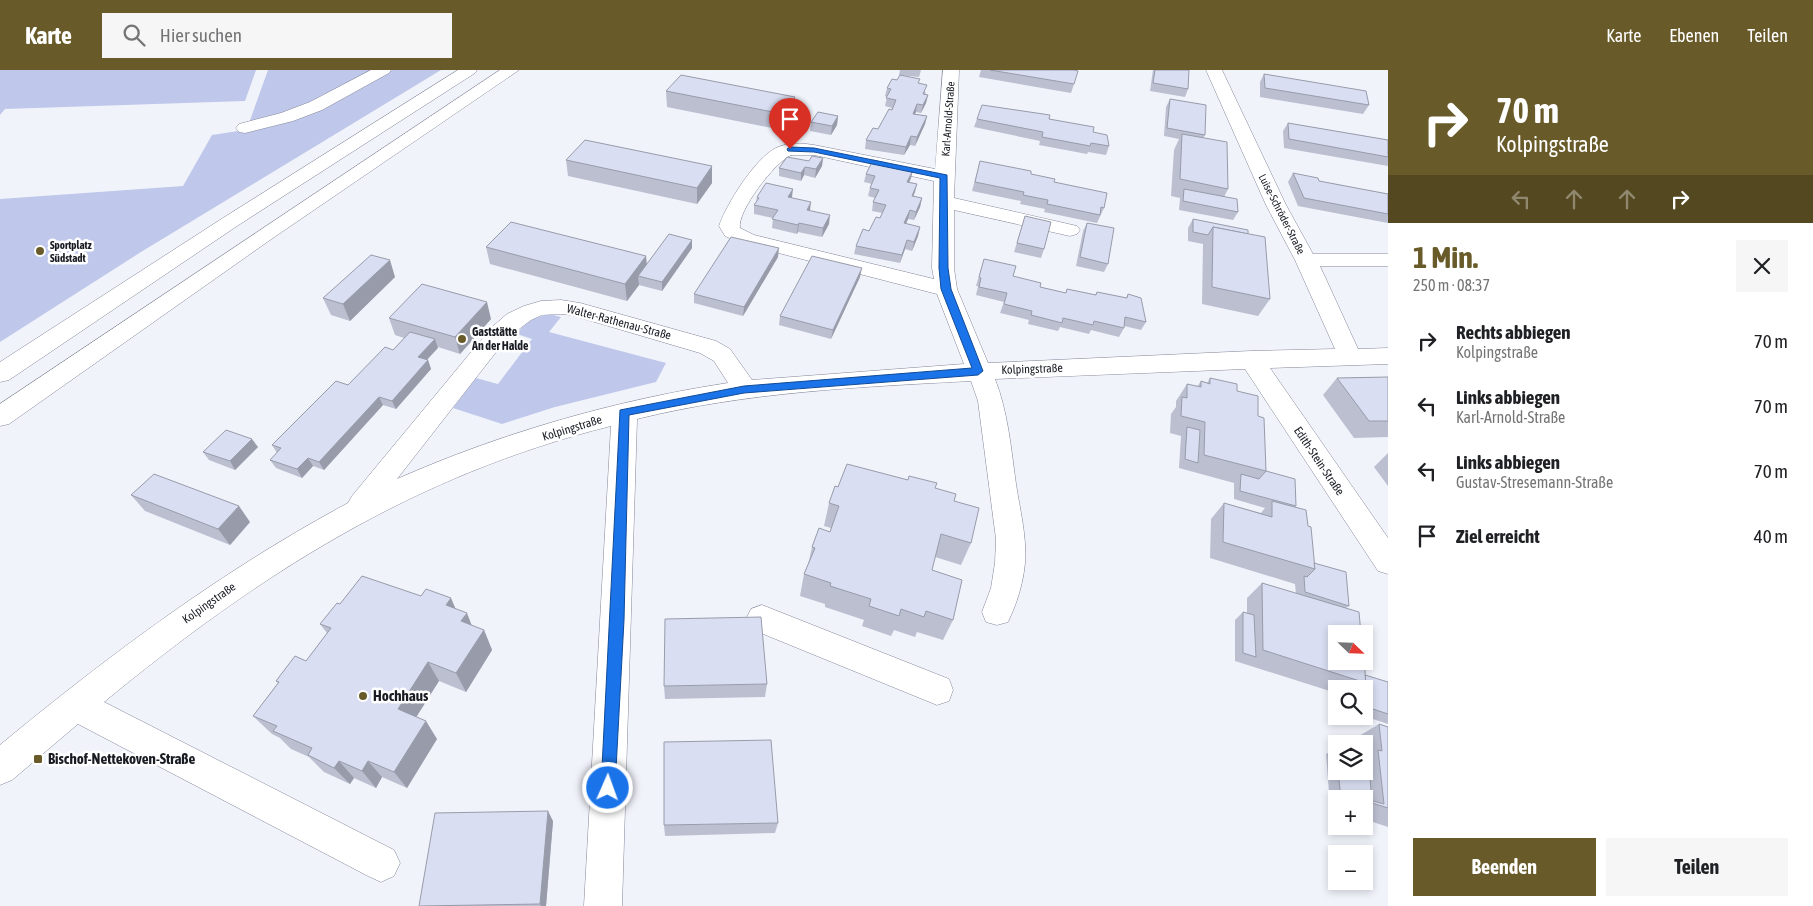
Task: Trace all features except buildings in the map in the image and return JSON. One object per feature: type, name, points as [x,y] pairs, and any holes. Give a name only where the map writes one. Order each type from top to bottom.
[{"type":"main road","points":[[245,128],[287,117],[316,106],[383,70]]},
{"type":"main road","points":[[0,374],[239,216],[470,70]]},
{"type":"main road","points":[[0,417],[263,236],[511,70]]},
{"type":"main road","name":"Karl-Arnold-Straße","points":[[952,70],[944,177],[943,268],[946,289],[991,401],[1010,538],[1010,563],[1006,588],[997,612]]},
{"type":"main road","name":"Luise-Schröder-Straße","points":[[1214,70],[1276,205],[1306,260],[1350,357]]},
{"type":"main road","points":[[944,177],[814,150],[790,149],[779,153],[769,161],[733,215],[728,226],[732,232],[747,239],[946,289]]},
{"type":"main road","points":[[944,202],[1070,230]]},
{"type":"main road","points":[[1306,260],[1388,260]]},
{"type":"main road","name":"Walter-Rathenau-Straße","points":[[355,513],[499,333],[527,311],[553,306],[572,308],[708,347],[722,355],[744,389]]},
{"type":"main road","name":"Kolpingstraße","points":[[0,768],[125,665],[209,603],[269,563],[355,513],[412,484],[487,455],[624,413],[744,389],[978,371],[1251,359],[1388,356]]},
{"type":"main road","name":"Edith-Stein-Straße","points":[[1251,359],[1388,561]]},
{"type":"main road","points":[[603,906],[609,748],[617,620],[624,413]]},
{"type":"main road","points":[[762,619],[937,690]]},
{"type":"main road","points":[[75,705],[381,863]]},
{"type":"shaded area","points":[[0,70],[256,70],[245,101],[5,109],[0,115]]},
{"type":"shaded area","points":[[268,70],[375,70],[302,108],[249,123]]},
{"type":"shaded area","points":[[386,70],[441,70],[141,252],[0,342],[0,199],[183,186],[212,135],[245,130]]},
{"type":"shaded area","points":[[549,314],[561,317],[549,332],[666,363],[656,382],[555,407],[502,424],[453,408],[476,378],[498,384],[532,339],[517,334],[531,321]]},
{"type":"place","name":"Sportplatz Südstadt","points":[[40,251]]},
{"type":"place","name":"Gaststätte An der Halde","points":[[462,339]]},
{"type":"place","name":"Hochhaus","points":[[363,696]]},
{"type":"place","name":"Bischof-Nettekoven-Straße","points":[[38,759]]},
{"type":"route","points":[[608,788],[617,620],[624,413],[701,396],[744,389],[978,371],[946,289],[943,268],[944,177],[814,150],[790,149]]}]
